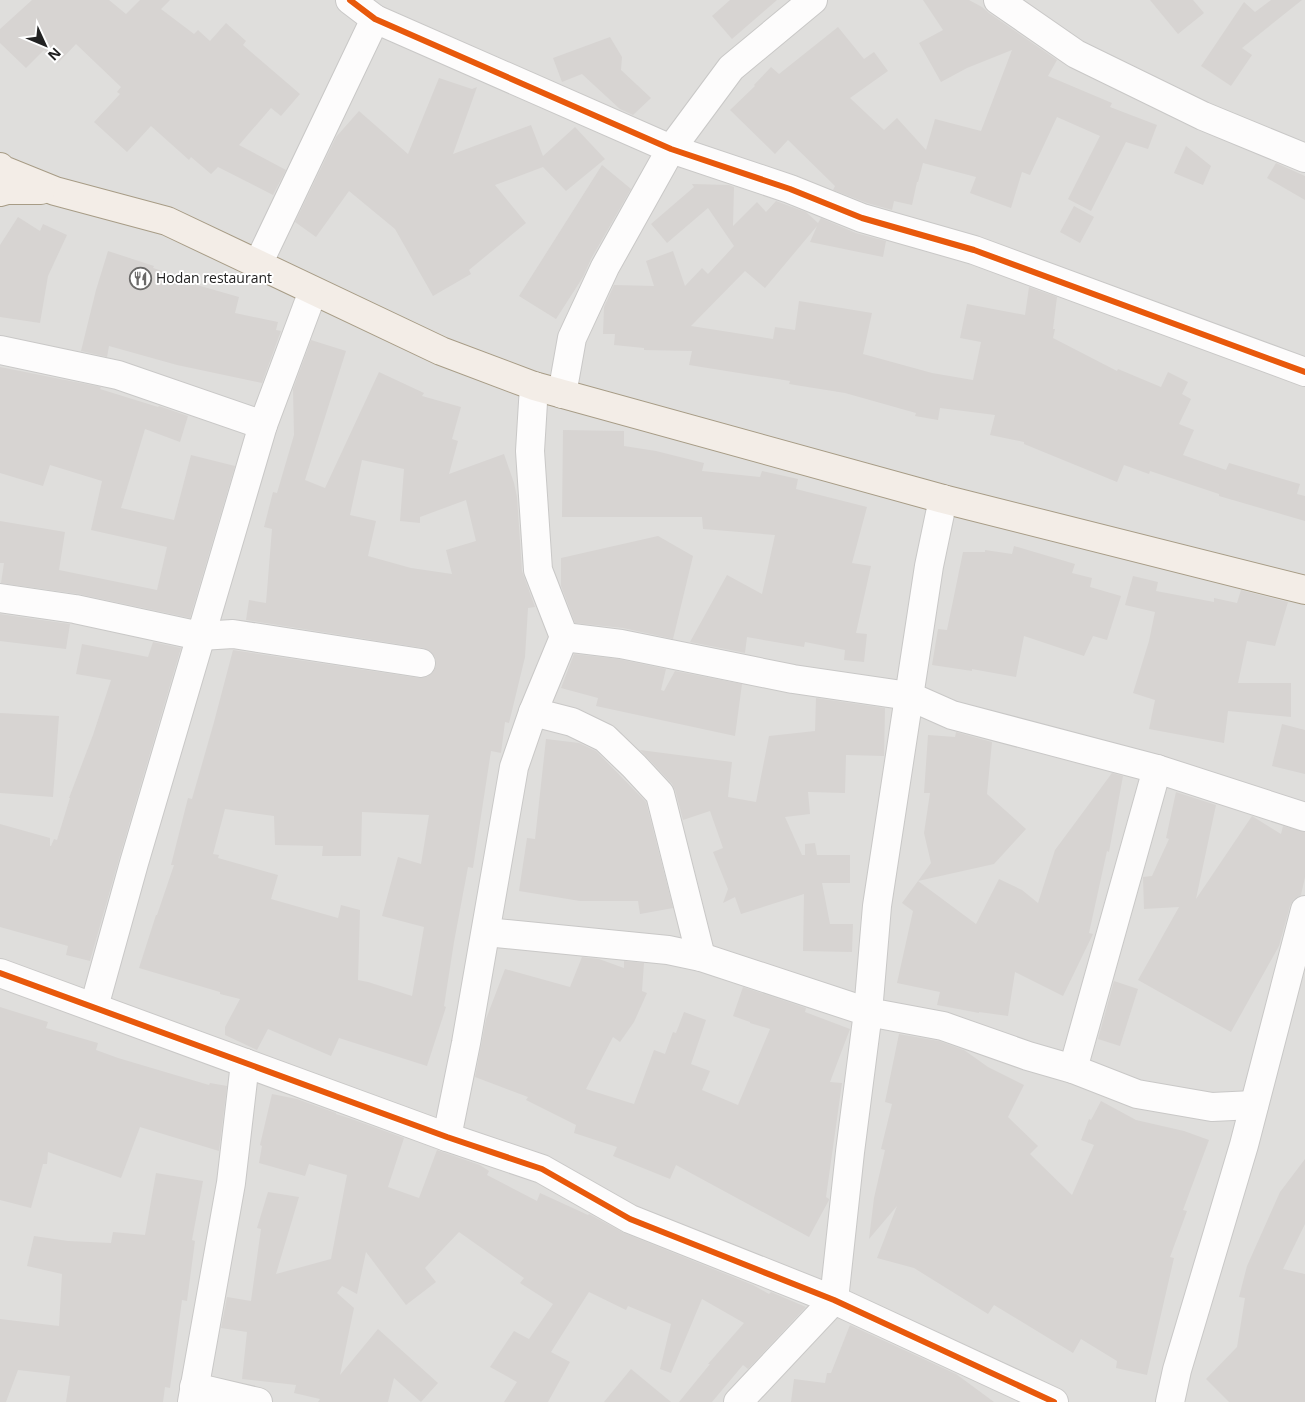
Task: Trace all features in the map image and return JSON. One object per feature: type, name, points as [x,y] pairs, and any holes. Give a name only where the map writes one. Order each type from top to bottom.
[{"type":"main road","points":[[0,167],[3,170],[55,191],[167,221],[442,351],[534,386],[943,499],[1305,590]]},
{"type":"main road","points":[[0,192],[7,190],[55,191]]},
{"type":"street","points":[[350,0],[375,19],[671,149],[790,189],[862,218],[974,250],[1305,372]]},
{"type":"street","points":[[562,394],[572,338],[605,267],[671,149],[732,68],[814,0]]},
{"type":"street","points":[[998,0],[1076,54],[1203,116],[1305,158]]},
{"type":"street","points":[[258,264],[375,19]]},
{"type":"street","points":[[94,1007],[134,863],[263,425],[313,291]]},
{"type":"street","points":[[0,350],[118,375],[263,425]]},
{"type":"street","points":[[447,1137],[466,1043],[514,767],[533,712],[564,637],[538,570],[530,451],[534,386]]},
{"type":"street","points":[[738,1402],[834,1300],[868,1012],[877,906],[929,566],[943,499]]},
{"type":"street","points":[[0,598],[74,609],[200,636],[233,634],[422,664]]},
{"type":"street","points":[[564,637],[621,644],[793,679],[909,696],[952,715],[1157,769],[1305,817]]},
{"type":"street","points":[[533,712],[572,722],[605,738],[660,794],[701,957]]},
{"type":"street","points":[[1073,1069],[1157,769]]},
{"type":"street","points":[[1170,1402],[1177,1370],[1244,1145],[1305,910]]},
{"type":"street","points":[[486,932],[668,950],[701,957],[868,1012],[943,1026],[1028,1056],[1073,1069],[1137,1094],[1212,1107],[1254,1105]]},
{"type":"street","points":[[0,973],[447,1137],[542,1169],[630,1219],[834,1300],[1054,1402]]},
{"type":"street","points":[[245,1063],[231,1183],[193,1394],[258,1402]]},
{"type":"shaded area","points":[[0,0],[1305,0],[1305,1402],[0,1402]]},
{"type":"building","points":[[32,0],[109,0],[126,14],[140,0],[170,0],[161,9],[194,34],[198,30],[210,41],[226,23],[246,41],[243,45],[300,94],[281,116],[271,108],[239,145],[286,170],[273,195],[218,167],[211,174],[191,157],[189,160],[151,126],[127,152],[94,122],[120,94],[117,92],[121,87],[76,44],[58,63],[44,50],[26,68],[0,43],[0,29]]},
{"type":"building","points":[[730,0],[777,0],[732,39],[712,16]]},
{"type":"building","points":[[923,0],[969,0],[982,7],[1057,60],[1048,76],[1112,103],[1110,107],[1157,125],[1148,149],[1126,142],[1091,211],[1068,199],[1100,136],[1057,117],[1030,175],[1022,172],[1011,208],[970,193],[976,177],[923,163],[912,205],[894,201],[892,210],[833,190],[835,186],[788,140],[775,154],[730,110],[755,86],[771,67],[779,74],[838,27],[864,59],[874,52],[888,71],[850,98],[884,130],[897,118],[926,150],[935,119],[981,131],[1012,50],[967,68],[941,82],[919,43],[943,30]]},
{"type":"building","points":[[1150,0],[1193,0],[1204,13],[1178,34]]},
{"type":"building","points":[[1271,0],[1302,0],[1242,48],[1252,55],[1231,86],[1201,66],[1244,2],[1255,12]]},
{"type":"building","points":[[610,37],[622,57],[621,70],[651,98],[633,115],[620,109],[582,74],[562,82],[553,58]]},
{"type":"building","points":[[439,78],[472,89],[477,87],[453,154],[531,125],[543,156],[575,127],[605,159],[566,191],[543,167],[495,185],[526,223],[469,270],[471,274],[433,296],[395,229],[349,191],[316,237],[295,222],[336,137],[359,111],[408,154]]},
{"type":"building","points":[[1186,146],[1211,166],[1203,185],[1174,173]]},
{"type":"building","points":[[1276,163],[1305,176],[1305,200],[1267,178]]},
{"type":"building","points":[[602,165],[631,189],[591,259],[583,277],[556,319],[519,296]]},
{"type":"building","points":[[692,184],[729,185],[734,187],[733,226],[757,202],[766,212],[776,201],[806,212],[818,223],[821,218],[856,233],[886,241],[883,257],[810,242],[817,226],[765,288],[745,271],[691,326],[773,339],[775,327],[795,330],[799,301],[872,313],[863,354],[932,373],[973,380],[981,342],[960,338],[967,304],[1025,315],[1029,287],[1057,297],[1053,338],[1117,371],[1118,369],[1161,387],[1168,372],[1188,382],[1182,394],[1191,399],[1179,424],[1194,430],[1183,455],[1226,470],[1229,463],[1300,484],[1297,494],[1305,496],[1305,521],[1219,496],[1219,494],[1150,471],[1149,474],[1124,465],[1117,482],[1024,444],[1024,442],[990,435],[995,415],[940,408],[938,420],[915,416],[916,413],[845,393],[789,384],[790,381],[689,365],[692,351],[644,350],[644,348],[614,345],[615,334],[603,334],[604,307],[614,285],[654,286],[646,261],[673,251],[685,286],[702,268],[708,274],[734,246],[708,208],[667,243],[651,224],[694,187]]},
{"type":"building","points":[[1074,206],[1094,217],[1080,243],[1060,232]]},
{"type":"building","points":[[18,217],[40,231],[43,224],[67,235],[48,276],[40,323],[0,317],[0,245]]},
{"type":"building","points":[[108,251],[154,266],[153,268],[178,276],[176,279],[239,297],[235,313],[278,322],[276,330],[281,331],[262,383],[177,365],[109,346],[107,357],[81,351]]},
{"type":"building","points":[[311,340],[346,351],[305,480],[325,488],[379,372],[424,393],[422,396],[461,407],[452,439],[458,441],[449,474],[504,454],[517,497],[522,571],[535,607],[528,608],[525,657],[509,723],[505,722],[501,753],[491,751],[473,868],[468,867],[454,942],[444,1006],[446,1007],[427,1066],[339,1038],[331,1056],[268,1029],[257,1050],[225,1035],[225,1027],[240,999],[139,968],[174,865],[171,865],[188,798],[192,799],[233,650],[419,678],[427,677],[436,666],[435,657],[430,651],[423,648],[246,620],[249,600],[266,603],[272,529],[264,527],[273,492],[277,493],[294,435],[293,389]],"holes":[[[362,460],[404,469],[400,521],[420,523],[420,517],[466,500],[476,541],[446,550],[452,574],[411,568],[368,556],[376,521],[350,515]],[[225,809],[274,816],[275,845],[323,846],[322,856],[361,856],[362,812],[429,815],[421,864],[398,857],[382,916],[424,927],[412,996],[358,980],[360,910],[341,905],[338,918],[271,899],[278,875],[218,858],[219,855],[213,854]]]},
{"type":"building","points":[[0,367],[101,387],[100,389],[188,416],[180,442],[145,429],[121,508],[174,520],[191,455],[235,466],[190,618],[78,594],[1,583],[4,563],[0,563],[0,521],[65,532],[59,570],[157,590],[167,547],[91,530],[102,481],[50,465],[43,486],[0,473]]},
{"type":"building","points":[[563,430],[624,431],[624,446],[656,451],[704,463],[702,471],[760,477],[762,471],[798,479],[796,489],[867,507],[852,563],[871,566],[856,633],[867,634],[864,662],[844,660],[845,650],[805,642],[804,647],[747,637],[745,653],[690,642],[727,575],[762,594],[775,535],[703,529],[702,517],[562,517]]},
{"type":"building","points":[[658,536],[693,556],[673,639],[623,628],[575,623],[561,586],[561,558]]},
{"type":"building","points":[[1014,546],[1075,564],[1072,573],[1092,578],[1090,587],[1121,596],[1107,640],[1093,636],[1084,656],[1024,636],[1016,677],[972,669],[972,671],[932,665],[938,629],[947,630],[963,552],[985,552],[985,550],[1012,554]]},
{"type":"building","points":[[1133,576],[1158,582],[1156,591],[1214,602],[1214,598],[1237,603],[1241,590],[1288,602],[1275,646],[1247,641],[1238,683],[1291,683],[1291,717],[1228,711],[1224,743],[1149,729],[1155,700],[1133,693],[1149,641],[1155,612],[1125,605]]},
{"type":"building","points":[[0,614],[70,624],[66,649],[0,641]]},
{"type":"building","points":[[153,642],[181,648],[90,961],[66,955],[68,946],[0,927],[0,824],[50,838],[50,846],[54,839],[57,840],[69,798],[111,680],[76,674],[82,644],[148,657]]},
{"type":"building","points":[[574,654],[618,659],[666,669],[661,690],[664,691],[675,671],[742,684],[735,736],[596,706],[598,698],[561,688]]},
{"type":"building","points":[[816,698],[885,708],[884,756],[846,755],[845,793],[808,792],[810,814],[785,817],[802,855],[805,855],[805,844],[815,843],[817,855],[850,855],[850,883],[822,883],[830,924],[853,924],[852,952],[803,951],[804,894],[741,914],[735,897],[723,903],[728,889],[713,852],[723,848],[710,811],[683,820],[672,784],[640,750],[732,762],[728,797],[756,802],[769,736],[815,731]]},
{"type":"building","points":[[0,713],[59,716],[53,797],[0,793]]},
{"type":"building","points":[[1282,724],[1305,730],[1305,774],[1272,766]]},
{"type":"building","points":[[956,732],[992,742],[987,794],[1026,829],[994,864],[918,881],[931,863],[924,833],[930,793],[924,793],[928,735],[955,737]]},
{"type":"building","points":[[546,739],[579,743],[596,751],[646,802],[673,908],[640,914],[638,901],[580,901],[519,891],[527,838],[535,839]]},
{"type":"building","points":[[1112,773],[1123,776],[1109,852],[1107,851],[1089,933],[1093,934],[1063,996],[1015,972],[1008,1016],[937,1005],[940,992],[897,983],[913,911],[902,903],[918,881],[976,924],[999,879],[1022,890],[1038,903],[1055,850]]},
{"type":"building","points":[[1176,792],[1216,805],[1196,899],[1252,816],[1281,834],[1283,826],[1305,832],[1305,877],[1301,895],[1294,899],[1290,906],[1279,946],[1231,1032],[1138,980],[1179,907],[1144,909],[1143,877],[1152,876],[1169,839],[1166,838]]},
{"type":"building","points":[[582,957],[599,959],[624,968],[624,961],[644,963],[642,991],[647,993],[634,1022],[620,1042],[613,1037],[586,1089],[634,1104],[654,1050],[665,1054],[673,1032],[676,1033],[684,1012],[706,1020],[691,1064],[710,1071],[702,1090],[738,1105],[770,1029],[733,1016],[743,987],[806,1008],[805,1012],[850,1029],[830,1082],[842,1083],[826,1197],[829,1200],[809,1237],[676,1165],[670,1179],[613,1156],[617,1147],[574,1133],[576,1125],[526,1100],[528,1097],[475,1077],[486,1019],[505,969],[570,987]]},
{"type":"building","points":[[1114,981],[1138,989],[1120,1046],[1098,1039]]},
{"type":"building","points":[[0,1007],[48,1022],[46,1028],[98,1043],[96,1050],[118,1058],[209,1085],[210,1083],[227,1086],[219,1151],[140,1127],[121,1178],[48,1152],[47,1164],[43,1164],[31,1208],[0,1200]]},
{"type":"building","points":[[899,1034],[939,1041],[964,1050],[988,1067],[1024,1085],[1008,1117],[1038,1146],[1030,1154],[1072,1195],[1094,1145],[1081,1140],[1089,1119],[1091,1120],[1101,1101],[1136,1120],[1184,1131],[1209,1140],[1183,1210],[1187,1211],[1170,1257],[1174,1258],[1147,1375],[1116,1368],[1117,1361],[1081,1339],[1073,1353],[994,1305],[988,1314],[914,1268],[877,1258],[897,1206],[869,1239],[874,1198],[885,1150],[881,1149],[892,1104],[885,1102]]},
{"type":"building","points":[[272,1094],[297,1099],[404,1138],[388,1187],[419,1198],[437,1150],[480,1165],[489,1171],[487,1175],[537,1201],[540,1193],[589,1214],[624,1233],[753,1285],[769,1294],[771,1292],[806,1307],[748,1369],[743,1365],[712,1402],[679,1402],[710,1364],[708,1364],[744,1323],[702,1299],[671,1373],[660,1369],[671,1324],[628,1306],[626,1310],[589,1292],[551,1352],[570,1362],[548,1402],[504,1402],[517,1382],[490,1367],[514,1331],[529,1339],[553,1304],[520,1283],[524,1278],[459,1232],[425,1268],[436,1282],[406,1305],[366,1252],[357,1294],[342,1286],[337,1293],[354,1308],[340,1375],[378,1329],[438,1383],[421,1402],[394,1378],[388,1402],[318,1402],[320,1399],[294,1393],[296,1385],[242,1379],[247,1332],[221,1328],[227,1297],[251,1301],[261,1229],[257,1228],[268,1192],[299,1197],[276,1274],[331,1259],[347,1175],[309,1164],[305,1176],[259,1163],[262,1146],[260,1145]]},
{"type":"building","points":[[1305,1159],[1305,1224],[1283,1269],[1305,1274],[1305,1402],[1229,1402],[1206,1379],[1237,1347],[1245,1298],[1239,1297],[1247,1266],[1280,1192]]},
{"type":"building","points":[[156,1173],[203,1181],[192,1240],[195,1241],[187,1301],[182,1300],[170,1388],[165,1387],[163,1402],[66,1402],[70,1376],[18,1370],[6,1402],[0,1402],[0,1319],[59,1326],[62,1274],[27,1266],[34,1236],[68,1241],[111,1243],[113,1232],[145,1235]]},
{"type":"building","points":[[850,1325],[956,1374],[994,1402],[791,1402],[794,1379],[825,1383],[827,1373],[831,1373]]},
{"type":"building","points":[[631,1369],[671,1402],[604,1402]]},
{"type":"cycle path","points":[[350,0],[375,19],[671,149],[790,189],[862,218],[974,250],[1305,372]]},
{"type":"cycle path","points":[[0,973],[447,1137],[542,1169],[630,1219],[834,1300],[1054,1402]]},
{"type":"place","name":"Hodan restaurant","points":[[140,278]]}]
